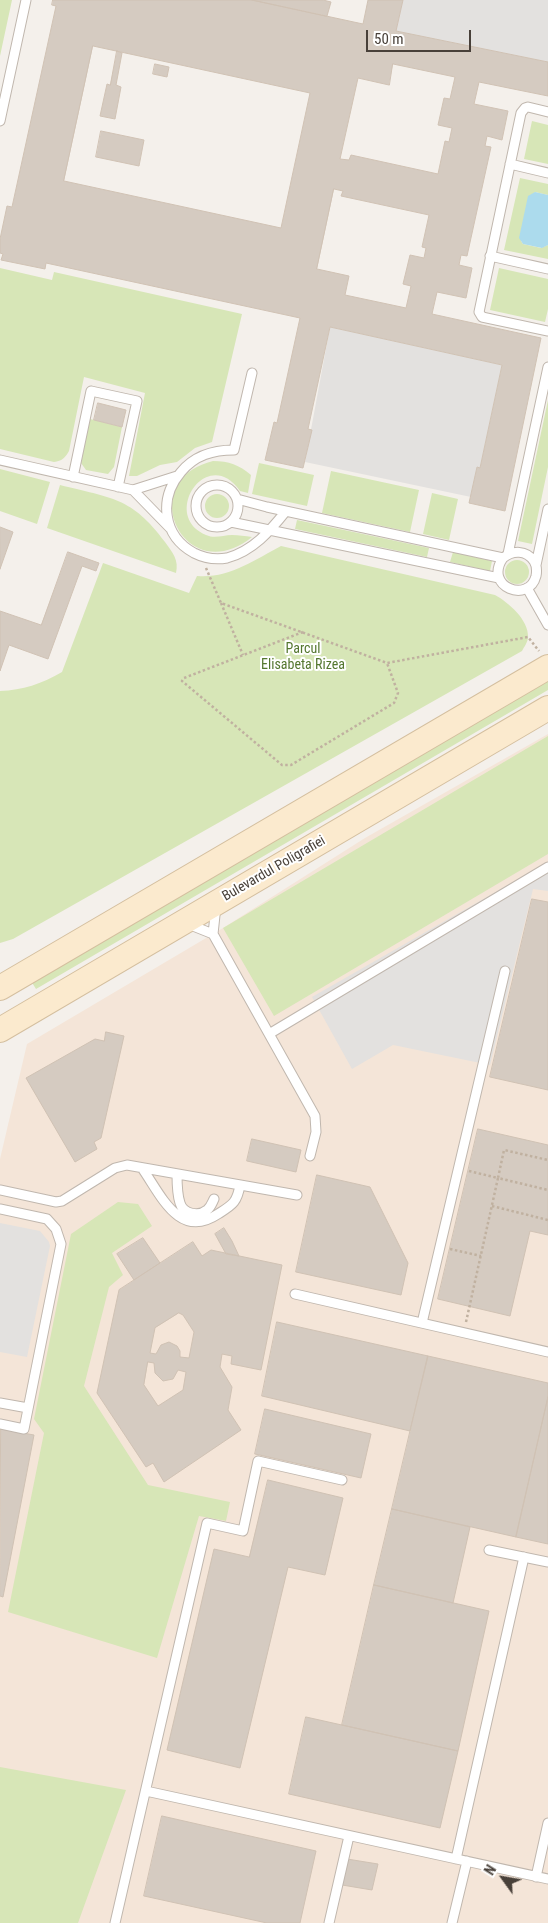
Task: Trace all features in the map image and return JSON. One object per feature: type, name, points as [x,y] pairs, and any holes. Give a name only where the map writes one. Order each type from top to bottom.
[{"type":"main road","points":[[0,988],[544,659]]},
{"type":"main road","name":"Bulevardul Poligrafiei","points":[[0,1030],[548,708]]},
{"type":"lane","points":[[0,121],[26,0]]},
{"type":"lane","points":[[548,112],[528,107],[523,110],[479,314],[482,317],[548,331]]},
{"type":"lane","points":[[510,164],[548,173]]},
{"type":"lane","points":[[490,256],[548,269]]},
{"type":"lane","points":[[548,367],[505,556],[498,567],[499,578],[511,590],[522,590],[534,581],[548,509]]},
{"type":"lane","points":[[171,529],[166,502],[170,487],[186,466],[208,452],[234,450],[252,373]]},
{"type":"lane","points":[[73,476],[91,391],[137,401],[118,487]]},
{"type":"lane","points":[[0,460],[134,490],[177,476]]},
{"type":"lane","points":[[216,485],[229,489],[237,499],[238,511],[231,522],[220,527],[207,524],[198,514],[197,501],[204,490],[216,485]]},
{"type":"lane","points":[[134,490],[171,529],[178,541],[201,556],[225,558],[249,548],[271,530],[286,512]]},
{"type":"lane","points":[[237,499],[286,512],[505,556],[513,552],[524,553],[536,565]]},
{"type":"lane","points":[[231,522],[499,578]]},
{"type":"lane","points":[[527,588],[548,625]]},
{"type":"lane","points":[[269,1034],[548,867]]},
{"type":"lane","points":[[216,903],[213,934],[315,1116],[316,1132],[310,1156]]},
{"type":"lane","points":[[183,922],[213,934]]},
{"type":"lane","points":[[422,1324],[505,971]]},
{"type":"lane","points":[[0,1190],[56,1202],[62,1201],[116,1168],[127,1165],[298,1195]]},
{"type":"lane","points":[[142,1168],[175,1215],[190,1222],[207,1221],[233,1204],[239,1194],[240,1185]]},
{"type":"lane","points":[[177,1174],[179,1201],[185,1210],[194,1214],[202,1213],[210,1206],[214,1199]]},
{"type":"lane","points":[[0,1209],[47,1219],[56,1229],[61,1244],[24,1429],[0,1424]]},
{"type":"lane","points":[[295,1294],[548,1352]]},
{"type":"lane","points":[[0,1403],[28,1408]]},
{"type":"lane","points":[[115,1923],[207,1523],[242,1531],[258,1461],[342,1480]]},
{"type":"lane","points":[[489,1550],[548,1562]]},
{"type":"lane","points":[[456,1859],[524,1557]]},
{"type":"lane","points":[[146,1791],[548,1879]]},
{"type":"lane","points":[[536,1877],[548,1823]]},
{"type":"lane","points":[[329,1923],[349,1836]]},
{"type":"lane","points":[[452,1923],[467,1861]]},
{"type":"path","points":[[201,556],[243,655]]},
{"type":"path","points":[[221,603],[387,663],[528,637],[544,659]]},
{"type":"path","points":[[303,632],[184,678],[183,683],[277,762],[287,766],[394,703],[398,693],[387,663]]},
{"type":"path","points":[[464,1333],[504,1150],[548,1160]]},
{"type":"path","points":[[458,1168],[548,1190]]},
{"type":"path","points":[[492,1206],[548,1220]]},
{"type":"path","points":[[440,1247],[481,1256]]},
{"type":"shaded area","points":[[403,0],[548,0],[548,62],[396,31]]},
{"type":"shaded area","points":[[330,327],[502,365],[480,468],[477,467],[471,497],[305,462]]},
{"type":"shaded area","points":[[548,734],[548,1923],[73,1923],[0,1767],[0,1159],[27,1044],[223,928],[365,838]]},
{"type":"shaded area","points":[[548,862],[548,891],[533,889],[490,1065],[393,1045],[352,1069],[312,997]]},
{"type":"shaded area","points":[[0,1223],[40,1231],[50,1246],[27,1357],[0,1352]]},
{"type":"green space","points":[[0,0],[12,0],[0,56]]},
{"type":"green space","points":[[532,121],[548,125],[548,164],[524,159]]},
{"type":"green space","points":[[520,178],[548,184],[548,195],[535,192],[521,241],[523,244],[541,248],[548,245],[548,259],[504,250]]},
{"type":"green space","points":[[0,268],[52,280],[54,272],[242,314],[212,442],[195,448],[177,462],[160,465],[137,476],[129,476],[145,393],[84,377],[69,451],[63,459],[54,462],[0,449]]},
{"type":"green space","points":[[499,268],[548,279],[548,309],[545,322],[490,310]]},
{"type":"green space","points":[[548,400],[548,467],[532,544],[518,541]]},
{"type":"green space","points":[[90,419],[122,427],[114,467],[108,474],[86,470],[81,463]]},
{"type":"green space","points":[[213,461],[233,464],[251,475],[248,493],[240,491],[227,479],[214,475],[203,479],[193,488],[188,500],[187,514],[193,526],[206,535],[213,537],[240,535],[252,537],[228,550],[206,551],[189,542],[177,527],[172,508],[175,489],[189,472]]},
{"type":"green space","points":[[259,463],[314,475],[307,506],[252,494]]},
{"type":"green space","points":[[0,469],[50,482],[37,524],[0,511]]},
{"type":"green space","points":[[331,471],[419,490],[410,532],[322,513]]},
{"type":"green space","points":[[60,485],[107,497],[131,508],[142,516],[173,553],[177,564],[176,573],[47,528]]},
{"type":"green space","points":[[432,493],[458,499],[449,540],[423,534]]},
{"type":"green space","points":[[217,494],[222,495],[228,501],[228,511],[222,517],[217,518],[212,517],[206,511],[205,506],[206,501],[212,495]]},
{"type":"green space","points":[[297,520],[429,548],[427,557],[295,529]]},
{"type":"green space","name":"Parcul Elisabeta Rizea","points":[[281,546],[495,595],[517,612],[525,624],[527,641],[522,651],[13,939],[0,943],[0,691],[32,686],[62,672],[103,563],[189,593],[197,576],[219,575],[230,572]]},
{"type":"green space","points":[[453,552],[492,561],[490,571],[450,562]]},
{"type":"green space","points":[[517,560],[522,561],[528,567],[528,577],[522,583],[517,584],[512,583],[506,577],[505,572],[506,567],[512,561]]},
{"type":"green space","points":[[548,678],[548,690],[36,989],[31,981]]},
{"type":"green space","points":[[548,736],[548,854],[274,1016],[223,928]]},
{"type":"green space","points":[[118,1202],[138,1204],[152,1226],[112,1253],[123,1275],[109,1287],[84,1386],[148,1485],[230,1502],[226,1521],[199,1516],[157,1658],[8,1612],[44,1433],[34,1419],[71,1234]]},
{"type":"green space","points":[[0,1767],[126,1790],[78,1923],[0,1923]]},
{"type":"water","points":[[535,192],[548,195],[548,245],[542,248],[523,244],[519,238],[528,196]]},
{"type":"building","points":[[53,0],[252,0],[363,24],[368,0],[403,0],[396,31],[548,62],[548,96],[479,82],[474,104],[508,111],[502,140],[487,136],[485,146],[491,147],[467,256],[461,255],[459,265],[472,268],[466,298],[437,292],[432,314],[541,338],[505,511],[469,503],[477,467],[480,468],[502,365],[330,327],[308,429],[312,430],[303,468],[265,460],[274,422],[277,423],[300,318],[46,263],[45,269],[1,260],[3,254],[0,253],[0,239],[7,206],[12,207],[56,6],[52,5]],"holes":[[[93,46],[310,93],[281,228],[64,181]],[[393,64],[455,77],[450,99],[444,98],[438,125],[452,128],[449,142],[445,141],[438,174],[351,155],[349,160],[340,159],[358,78],[389,85]],[[334,189],[343,191],[341,196],[429,215],[422,247],[426,248],[424,258],[410,255],[403,284],[411,286],[406,308],[345,295],[349,276],[317,269]]]},
{"type":"building","points":[[252,0],[323,0],[331,2],[327,16]]},
{"type":"building","points":[[117,51],[122,53],[116,85],[121,87],[115,119],[100,116],[107,84],[110,85]]},
{"type":"building","points":[[155,64],[169,67],[167,77],[153,74]]},
{"type":"building","points":[[101,131],[144,140],[139,166],[96,157]]},
{"type":"building","points":[[98,403],[126,410],[122,427],[94,420]]},
{"type":"building","points":[[0,527],[13,532],[0,569]]},
{"type":"building","points":[[68,552],[99,563],[96,571],[82,566],[48,659],[9,645],[0,671],[0,611],[41,625]]},
{"type":"building","points":[[532,899],[548,902],[548,1090],[490,1077]]},
{"type":"building","points":[[106,1032],[124,1036],[101,1138],[94,1142],[97,1149],[75,1162],[26,1078],[95,1039],[104,1041]]},
{"type":"building","points":[[478,1129],[548,1145],[548,1235],[530,1231],[510,1316],[438,1299]]},
{"type":"building","points":[[252,1139],[301,1150],[296,1172],[247,1161]]},
{"type":"building","points":[[317,1175],[370,1187],[408,1263],[401,1295],[296,1272]]},
{"type":"building","points":[[224,1228],[239,1256],[226,1254],[215,1234]]},
{"type":"building","points":[[143,1238],[160,1263],[134,1280],[117,1254]]},
{"type":"building","points":[[193,1242],[202,1256],[211,1250],[282,1265],[261,1370],[231,1364],[232,1356],[222,1354],[220,1367],[232,1387],[228,1410],[241,1430],[164,1482],[153,1463],[146,1467],[97,1393],[119,1290]],"holes":[[[179,1313],[183,1315],[194,1332],[189,1358],[180,1357],[180,1351],[177,1346],[169,1342],[161,1345],[156,1354],[150,1353],[155,1328]],[[148,1362],[154,1363],[155,1373],[163,1381],[173,1379],[178,1370],[186,1372],[183,1390],[158,1406],[144,1385]]]},
{"type":"building","points":[[277,1322],[428,1356],[410,1431],[262,1396]]},
{"type":"building","points":[[428,1356],[548,1383],[548,1397],[516,1537],[392,1509]]},
{"type":"building","points":[[548,1397],[548,1544],[516,1537]]},
{"type":"building","points":[[265,1409],[371,1434],[361,1478],[255,1454]]},
{"type":"building","points":[[1,1429],[34,1435],[3,1597],[0,1596]]},
{"type":"building","points":[[268,1480],[343,1498],[325,1575],[288,1567],[240,1768],[167,1750],[214,1549],[249,1557]]},
{"type":"building","points":[[392,1509],[470,1527],[453,1603],[374,1585]]},
{"type":"building","points":[[374,1585],[489,1611],[458,1751],[342,1725]]},
{"type":"building","points":[[306,1717],[458,1751],[440,1828],[289,1794]]},
{"type":"building","points":[[162,1816],[316,1851],[300,1923],[267,1923],[144,1896]]},
{"type":"building","points":[[347,1859],[378,1864],[372,1890],[342,1885]]}]
